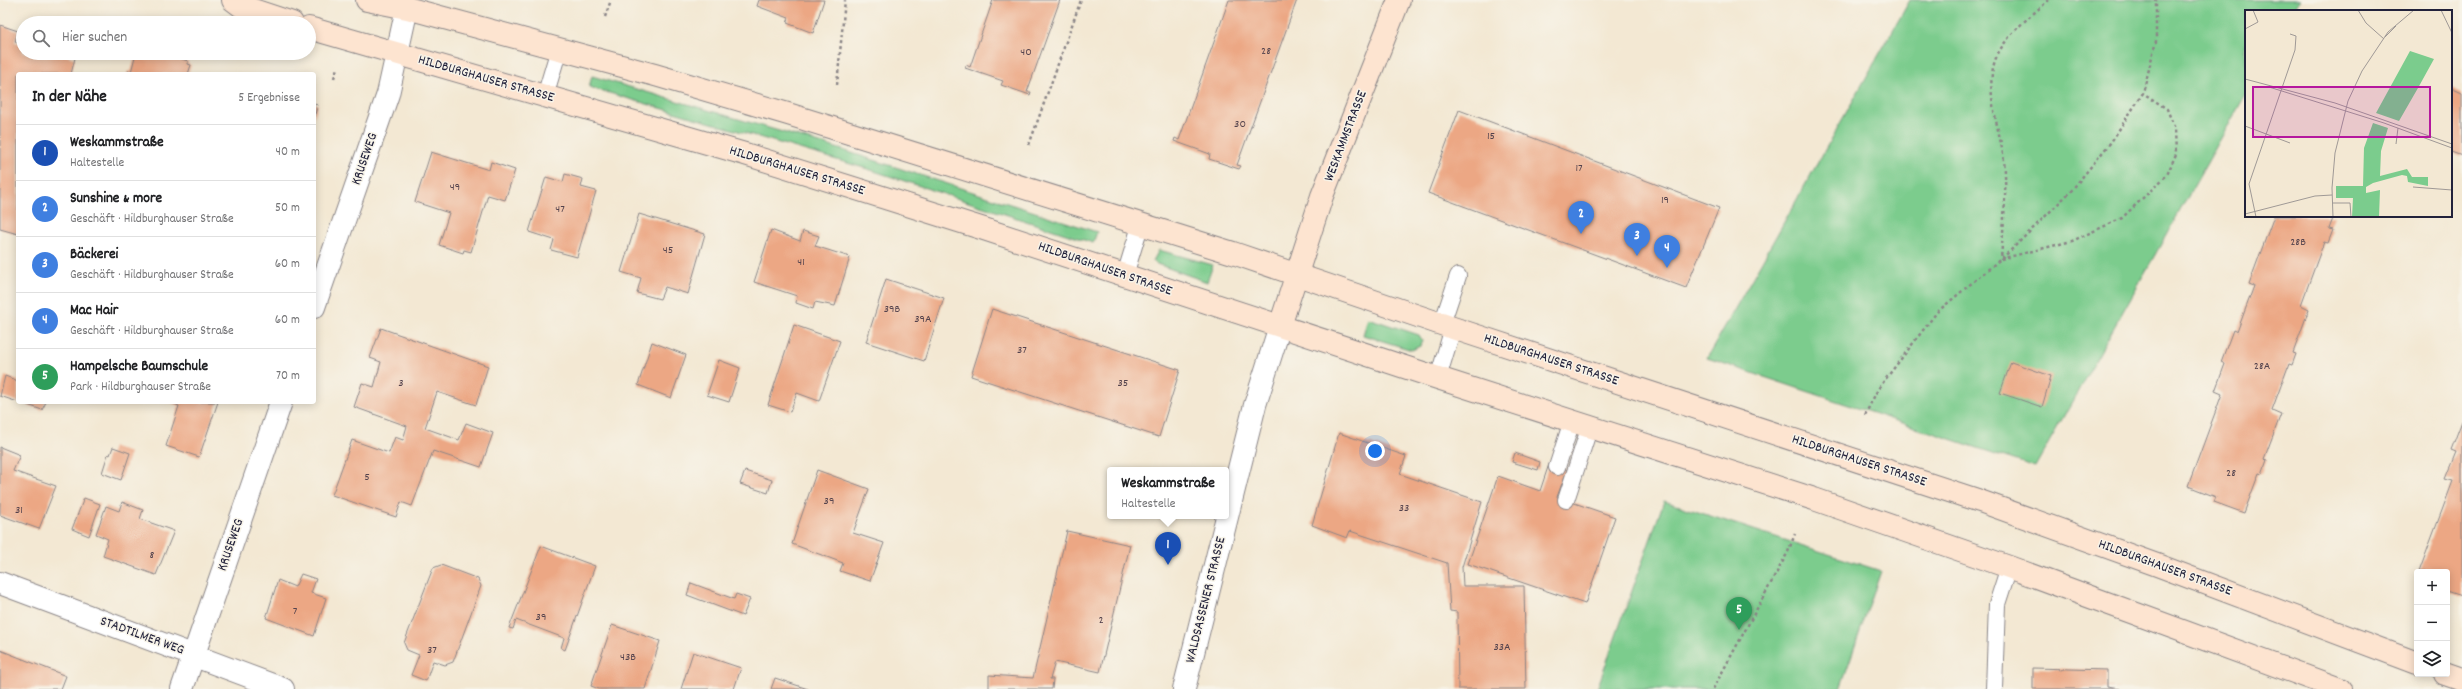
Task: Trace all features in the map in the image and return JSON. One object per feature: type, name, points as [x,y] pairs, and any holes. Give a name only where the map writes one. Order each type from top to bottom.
[{"type":"main road","points":[[233,0],[241,6],[271,16]]},
{"type":"main road","name":"HILDBURGHAUSER STRASSE","points":[[367,0],[408,4],[559,49],[788,114],[1141,223],[1448,326],[1980,501],[2150,562],[2414,662]]},
{"type":"main road","name":"WESKAMMSTRASSE","points":[[1296,274],[1322,196],[1399,0]]},
{"type":"main road","name":"HILDBURGHAUSER STRASSE","points":[[316,30],[545,96],[880,196],[1814,499],[2010,566],[2340,689]]},
{"type":"main road","points":[[1280,326],[1296,274]]},
{"type":"main road","points":[[2450,676],[2462,680]]},
{"type":"street","name":"KRUSEWEG","points":[[316,301],[388,94],[408,4]]},
{"type":"street","name":"WALDSASSENER STRASSE","points":[[1229,509],[1255,405],[1280,326]]},
{"type":"street","name":"KRUSEWEG","points":[[182,689],[280,404]]},
{"type":"street","name":"WALDSASSENER STRASSE","points":[[1184,689],[1226,519]]},
{"type":"street","name":"STADTILMER WEG","points":[[0,583],[283,689]]},
{"type":"lane","points":[[545,96],[559,49]]},
{"type":"lane","points":[[1125,275],[1141,223]]},
{"type":"lane","points":[[1438,378],[1458,276]]},
{"type":"lane","points":[[1558,467],[1581,424]]},
{"type":"lane","points":[[1566,500],[1581,424]]},
{"type":"lane","points":[[1994,689],[1997,604],[2010,566]]},
{"type":"path","points":[[605,17],[611,0]]},
{"type":"path","points":[[837,85],[845,0]]},
{"type":"path","points":[[1029,145],[1081,0]]},
{"type":"path","points":[[2001,259],[2005,173],[2002,140],[1992,97],[1992,78],[1996,59],[2004,42],[2049,0]]},
{"type":"path","points":[[1865,415],[1878,389],[1938,312],[2001,259],[2070,191],[2111,142],[2143,93],[2156,41],[2156,0]]},
{"type":"path","points":[[334,78],[337,68]]},
{"type":"path","points":[[2001,259],[2072,241],[2122,218],[2167,175],[2176,154],[2175,129],[2167,109],[2143,93]]},
{"type":"path","points":[[1713,689],[1788,552],[1795,534]]},
{"type":"green space","points":[[1910,0],[2300,0],[2294,10],[2245,10],[2245,96],[2035,467],[1707,358]]},
{"type":"green space","points":[[592,76],[830,146],[1097,232],[1093,243],[871,170],[589,87]]},
{"type":"green space","points":[[1159,250],[1213,265],[1207,282],[1157,264],[1153,261]]},
{"type":"green space","points":[[1368,318],[1419,335],[1422,340],[1420,346],[1412,350],[1363,335]]},
{"type":"green space","points":[[1664,501],[1881,571],[1840,689],[1597,689]]},
{"type":"building","points":[[759,0],[824,0],[813,33],[787,23],[789,18],[757,6]]},
{"type":"building","points":[[993,0],[1060,0],[1027,92],[1031,92],[1030,95],[1001,85],[1003,81],[965,68],[966,65],[970,67]]},
{"type":"building","points":[[1229,0],[1297,0],[1237,165],[1241,166],[1239,169],[1209,159],[1210,154],[1174,141],[1175,138],[1179,140]]},
{"type":"building","points":[[0,25],[16,30],[16,60],[74,60],[72,72],[16,72],[16,233],[0,229]]},
{"type":"building","points":[[134,60],[185,60],[191,65],[189,72],[131,72]]},
{"type":"building","points":[[2452,88],[2462,93],[2462,156],[2452,152]]},
{"type":"building","points":[[1459,110],[1719,208],[1686,288],[1428,193]]},
{"type":"building","points":[[431,152],[489,170],[491,162],[515,170],[505,200],[488,195],[471,252],[464,250],[463,253],[439,245],[449,213],[415,202]]},
{"type":"building","points":[[565,174],[583,179],[581,187],[596,191],[577,257],[551,250],[554,240],[529,232],[546,177],[563,182]]},
{"type":"building","points":[[639,214],[705,234],[688,294],[665,287],[660,299],[637,293],[641,278],[621,272]]},
{"type":"building","points":[[2274,217],[2334,217],[2329,229],[2333,230],[2328,243],[2324,242],[2301,305],[2309,309],[2293,353],[2296,354],[2292,365],[2289,364],[2272,410],[2281,414],[2264,459],[2267,460],[2262,474],[2259,473],[2244,513],[2214,502],[2216,497],[2188,486],[2222,394],[2215,391],[2225,364],[2221,362],[2233,330],[2237,332],[2254,286],[2249,284]]},
{"type":"building","points":[[771,230],[800,241],[803,231],[819,236],[815,246],[850,257],[835,306],[815,302],[813,309],[796,303],[797,296],[754,282]]},
{"type":"building","points":[[886,279],[944,298],[924,361],[866,342]]},
{"type":"building","points":[[992,309],[1180,370],[1159,437],[971,376]]},
{"type":"building","points":[[794,325],[840,341],[819,401],[797,393],[790,412],[768,405]]},
{"type":"building","points":[[381,328],[488,366],[476,405],[437,392],[425,428],[459,440],[466,423],[493,433],[481,467],[433,451],[412,506],[401,502],[396,517],[332,495],[352,440],[389,453],[395,437],[403,440],[407,426],[354,407],[362,383],[374,387],[381,362],[370,358]]},
{"type":"building","points":[[652,342],[686,355],[671,398],[638,385]]},
{"type":"building","points":[[719,360],[740,368],[729,402],[707,395]]},
{"type":"building","points":[[2011,362],[2051,376],[2042,407],[2000,393]]},
{"type":"building","points":[[5,376],[16,380],[16,401],[0,396]]},
{"type":"building","points":[[25,404],[45,404],[42,410]]},
{"type":"building","points":[[174,404],[217,404],[199,457],[166,446],[179,406]]},
{"type":"building","points":[[2462,421],[2462,596],[2450,592],[2450,569],[2420,569],[2453,481],[2445,479],[2456,452],[2451,450]]},
{"type":"building","points":[[1339,433],[1406,456],[1400,474],[1482,502],[1462,567],[1463,586],[1524,586],[1526,689],[1458,689],[1457,612],[1450,611],[1447,563],[1350,531],[1347,538],[1312,525]]},
{"type":"building","points":[[0,447],[20,455],[13,471],[56,486],[39,529],[0,515]]},
{"type":"building","points":[[113,447],[130,453],[121,480],[102,473],[108,454],[110,455]]},
{"type":"building","points":[[1515,453],[1540,462],[1538,470],[1512,462]]},
{"type":"building","points":[[1549,464],[1567,470],[1557,497],[1615,517],[1585,604],[1468,564],[1498,476],[1540,491]]},
{"type":"building","points":[[817,470],[869,489],[853,533],[884,543],[870,581],[840,571],[843,563],[792,544]]},
{"type":"building","points":[[745,471],[772,480],[768,493],[740,484]]},
{"type":"building","points":[[84,498],[100,504],[89,536],[72,529]]},
{"type":"building","points":[[122,502],[143,510],[140,519],[174,531],[156,575],[103,556],[108,539],[96,534],[106,506],[119,511]]},
{"type":"building","points":[[1067,531],[1130,545],[1100,672],[1055,662],[1050,679],[1053,679],[1052,689],[989,689],[989,675],[1033,678]]},
{"type":"building","points":[[541,546],[595,566],[565,650],[561,648],[564,638],[516,620],[513,629],[509,628]]},
{"type":"building","points":[[441,565],[478,579],[481,586],[453,662],[445,665],[433,661],[426,681],[411,675],[419,655],[407,650],[404,643],[433,568]]},
{"type":"building","points":[[301,574],[316,579],[311,593],[326,598],[314,636],[266,618],[278,580],[295,587]]},
{"type":"building","points":[[691,583],[734,599],[736,594],[750,599],[743,616],[687,595]]},
{"type":"building","points":[[612,625],[660,641],[645,689],[599,689],[591,686]]},
{"type":"building","points":[[0,650],[66,676],[61,689],[0,689]]},
{"type":"building","points":[[693,652],[741,668],[734,689],[681,689]]},
{"type":"building","points":[[2033,668],[2107,670],[2107,687],[2120,689],[2033,689]]},
{"type":"building","points":[[775,678],[808,689],[771,689]]},
{"type":"place","name":"Sunshine & more","points":[[1581,234]]},
{"type":"place","name":"Bäckerei","points":[[1637,256]]},
{"type":"place","name":"Mac Hair","points":[[1667,268]]},
{"type":"place","name":"Weskammstraße","points":[[1168,565]]},
{"type":"place","name":"Hampelsche Baumschule","points":[[1739,630]]}]
